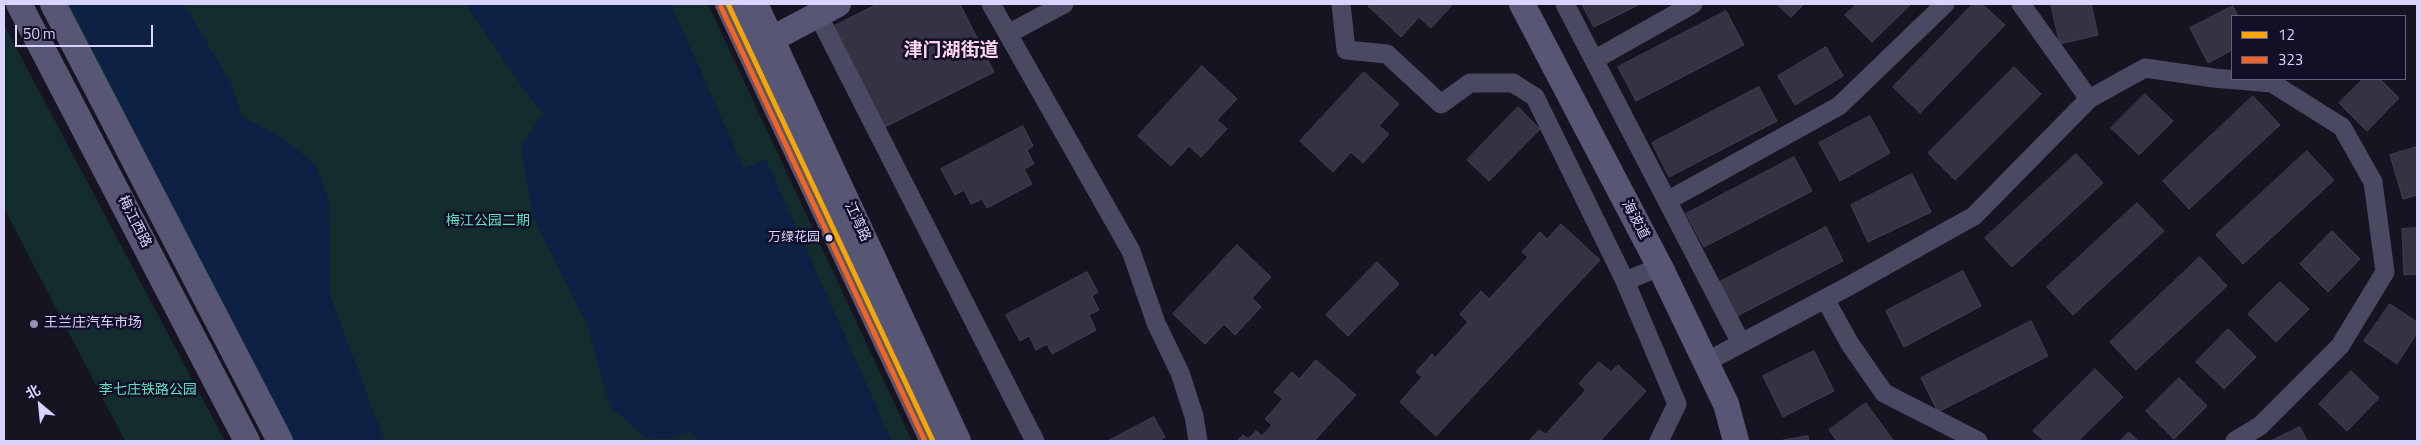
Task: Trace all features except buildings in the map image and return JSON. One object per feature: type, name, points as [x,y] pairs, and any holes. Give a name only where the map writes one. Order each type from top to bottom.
[{"type":"main road","name":"梅江西路","points":[[19,4],[247,441]]},
{"type":"main road","points":[[53,4],[280,441]]},
{"type":"main road","name":"江湾路","points":[[728,4],[761,45],[958,441]]},
{"type":"main road","name":"江湾路","points":[[755,4],[761,45],[933,441]]},
{"type":"main road","name":"海波道","points":[[1522,4],[1660,267],[1726,404],[1736,441]]},
{"type":"main road","points":[[761,45],[828,9]]},
{"type":"street","points":[[991,4],[1131,252],[1156,323],[1180,373],[1194,416],[1198,441]]},
{"type":"street","points":[[1008,34],[1064,4]]},
{"type":"street","points":[[1341,4],[1346,50],[1387,54],[1441,104],[1470,83],[1513,83],[1535,97],[1625,281],[1677,404],[1659,441]]},
{"type":"street","points":[[1564,4],[1741,343]]},
{"type":"street","points":[[1594,60],[1693,4]]},
{"type":"street","points":[[1667,200],[1839,106],[1945,4]]},
{"type":"street","points":[[2021,4],[2089,99]]},
{"type":"street","points":[[828,9],[1035,441]]},
{"type":"street","points":[[1706,362],[1825,299],[1974,216],[2089,99],[2146,68],[2231,79]]},
{"type":"street","points":[[2235,441],[2260,426],[2340,346],[2386,272],[2373,182],[2342,127],[2272,83],[2237,80]]},
{"type":"street","points":[[1625,281],[1660,267]]},
{"type":"street","points":[[1825,299],[1850,344],[1884,393],[1978,441]]},
{"type":"green space","name":"梅江公园二期","points":[[52,4],[708,4],[912,441],[281,441]]},
{"type":"green space","name":"李七庄铁路公园","points":[[4,25],[225,441],[125,441],[4,208]]},
{"type":"water","points":[[69,4],[184,4],[231,83],[242,116],[285,140],[316,165],[329,201],[330,295],[385,441],[295,441]]},
{"type":"water","points":[[466,4],[671,4],[744,169],[766,159],[892,441],[700,441],[690,432],[671,439],[645,438],[610,406],[587,324],[533,216],[521,147],[543,113],[524,90]]},
{"type":"transit line","name":"12","points":[[728,4],[933,441]]},
{"type":"transit line","name":"323","points":[[721,7],[925,441]]},
{"type":"place","name":"万绿花园","points":[[829,238]]},
{"type":"place","name":"王兰庄汽车市场","points":[[34,324]]},
{"type":"district","name":"津门湖街道","points":[[951,51]]}]
